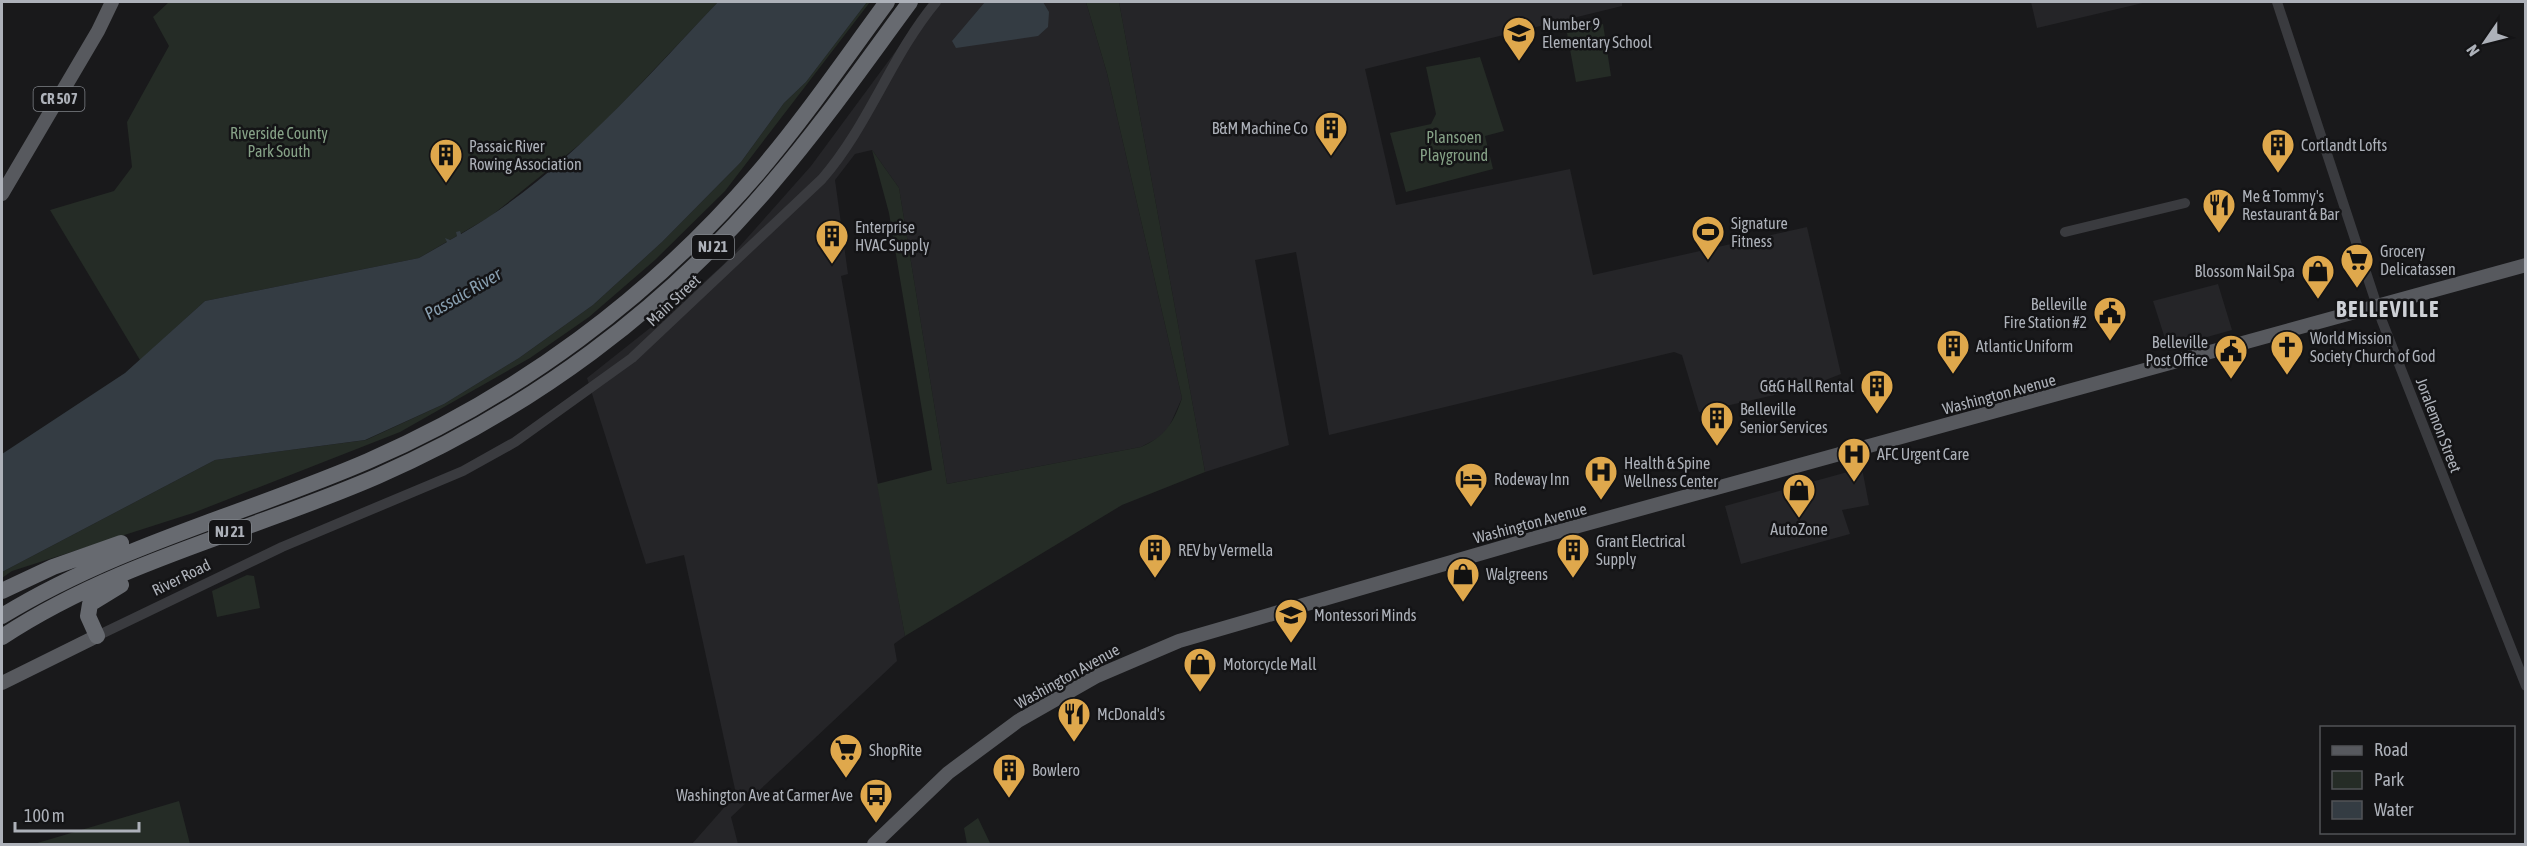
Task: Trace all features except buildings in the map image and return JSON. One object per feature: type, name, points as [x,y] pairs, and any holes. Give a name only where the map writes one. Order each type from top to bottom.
[{"type":"highway","name":"NJ 21","points":[[2,616],[86,570],[194,526],[344,471],[426,434],[506,389],[580,339],[673,261],[737,196],[795,128],[887,2]]},
{"type":"highway","name":"NJ 21","points":[[2,637],[58,604],[112,577],[388,472],[462,435],[549,382],[632,321],[707,253],[771,185],[910,2]]},
{"type":"highway","points":[[97,636],[88,616],[90,604],[95,599],[157,568],[294,509]]},
{"type":"highway","points":[[2,591],[53,567],[170,526],[194,526]]},
{"type":"main road","name":"CR 507","points":[[2,194],[98,31],[112,2]]},
{"type":"main road","name":"Washington Avenue","points":[[874,844],[948,773],[1020,720],[1096,676],[1179,640],[1524,541],[2526,265]]},
{"type":"main road","name":"River Road","points":[[2,684],[97,636]]},
{"type":"street","name":"Main Street","points":[[476,465],[524,436],[624,365],[822,179],[854,136],[909,40],[936,2]]},
{"type":"street","name":"Joralemon Street","points":[[2277,2],[2378,306],[2526,686]]},
{"type":"street","points":[[2065,232],[2185,203]]},
{"type":"street","name":"River Road","points":[[97,636],[282,547],[476,465]]},
{"type":"shaded area","points":[[932,2],[1086,2],[1107,73],[1182,398],[1169,427],[1162,436],[1141,447],[947,484],[899,188],[872,150],[855,154],[835,180],[848,274],[841,276],[905,636],[894,644],[897,661],[731,817],[738,844],[692,844],[736,794],[684,555],[646,564],[587,378],[674,309],[724,264],[811,166]]},
{"type":"shaded area","points":[[1119,2],[1622,2],[1622,6],[1365,69],[1396,205],[1570,169],[1593,275],[1807,227],[1841,374],[1805,388],[1699,412],[1682,355],[1674,352],[1329,435],[1296,252],[1255,260],[1289,445],[1205,472]]},
{"type":"shaded area","points":[[2031,2],[2147,2],[2037,28]]},
{"type":"shaded area","points":[[2218,284],[2232,330],[2168,348],[2153,301]]},
{"type":"shaded area","points":[[1862,468],[1869,505],[1842,510],[1850,534],[1741,564],[1725,506]]},
{"type":"green space","name":"Riverside County Park South","points":[[169,2],[718,2],[595,132],[491,216],[419,258],[205,301],[140,360],[50,210],[114,191],[132,167],[127,122],[169,46],[153,17]]},
{"type":"green space","points":[[867,2],[870,2],[725,191],[655,260],[589,317],[530,358],[400,432],[193,513],[12,571],[2,578],[2,572],[215,460],[366,440],[444,404],[519,358],[593,305],[662,242],[741,162],[784,103],[806,82]]},
{"type":"green space","points":[[1086,2],[1119,2],[1205,472],[1122,505],[905,636],[877,484],[932,470],[889,213],[872,150],[899,188],[947,484],[1141,447],[1168,428],[1182,398],[1107,73]]},
{"type":"green space","points":[[1603,24],[1611,76],[1576,82],[1567,33]]},
{"type":"green space","name":"Plansoen Playground","points":[[1480,57],[1504,131],[1485,136],[1493,169],[1406,192],[1390,133],[1431,124],[1436,114],[1426,67]]},
{"type":"green space","points":[[247,575],[254,576],[260,608],[217,617],[212,591]]},
{"type":"green space","points":[[179,801],[190,844],[34,844]]},
{"type":"green space","points":[[978,818],[990,844],[967,844],[964,828]]},
{"type":"water","name":"Passaic River","points":[[718,2],[867,2],[806,82],[784,103],[741,162],[662,242],[593,305],[519,358],[444,404],[365,440],[215,460],[2,572],[2,454],[125,373],[205,301],[419,258],[447,242],[445,238],[450,240],[457,236],[456,232],[460,231],[461,234],[498,211],[533,185],[598,127]]},
{"type":"water","points":[[985,2],[1043,2],[1049,12],[1048,27],[1038,36],[956,48],[952,41]]},
{"type":"place","name":"Number 9 Elementary School","points":[[1519,62]]},
{"type":"place","name":"B&M Machine Co","points":[[1331,157]]},
{"type":"place","name":"Cortlandt Lofts","points":[[2278,174]]},
{"type":"place","name":"Passaic River Rowing Association","points":[[446,184]]},
{"type":"place","name":"Me & Tommy's Restaurant & Bar","points":[[2219,234]]},
{"type":"place","name":"Signature Fitness","points":[[1708,261]]},
{"type":"place","name":"Enterprise HVAC Supply","points":[[832,265]]},
{"type":"place","name":"Grocery Delicatassen","points":[[2357,289]]},
{"type":"place","name":"Blossom Nail Spa","points":[[2318,300]]},
{"type":"place","name":"Belleville Fire Station #2","points":[[2110,342]]},
{"type":"place","name":"Atlantic Uniform","points":[[1953,375]]},
{"type":"place","name":"World Mission Society Church of God","points":[[2287,376]]},
{"type":"place","name":"Belleville Post Office","points":[[2231,380]]},
{"type":"place","name":"G&G Hall Rental","points":[[1877,415]]},
{"type":"place","name":"Belleville Senior Services","points":[[1717,447]]},
{"type":"place","name":"AFC Urgent Care","points":[[1854,483]]},
{"type":"place","name":"Health & Spine Wellness Center","points":[[1601,501]]},
{"type":"place","name":"Rodeway Inn","points":[[1471,508]]},
{"type":"place","name":"AutoZone","points":[[1799,519]]},
{"type":"place","name":"REV by Vermella","points":[[1155,579]]},
{"type":"place","name":"Grant Electrical Supply","points":[[1573,579]]},
{"type":"place","name":"Walgreens","points":[[1463,603]]},
{"type":"place","name":"Montessori Minds","points":[[1291,644]]},
{"type":"place","name":"Motorcycle Mall","points":[[1200,693]]},
{"type":"place","name":"McDonald's","points":[[1074,743]]},
{"type":"place","name":"ShopRite","points":[[846,779]]},
{"type":"place","name":"Bowlero","points":[[1009,799]]},
{"type":"place","name":"Washington Ave at Carmer Ave","points":[[876,824]]},
{"type":"district","name":"BELLEVILLE","points":[[2388,309]]}]
